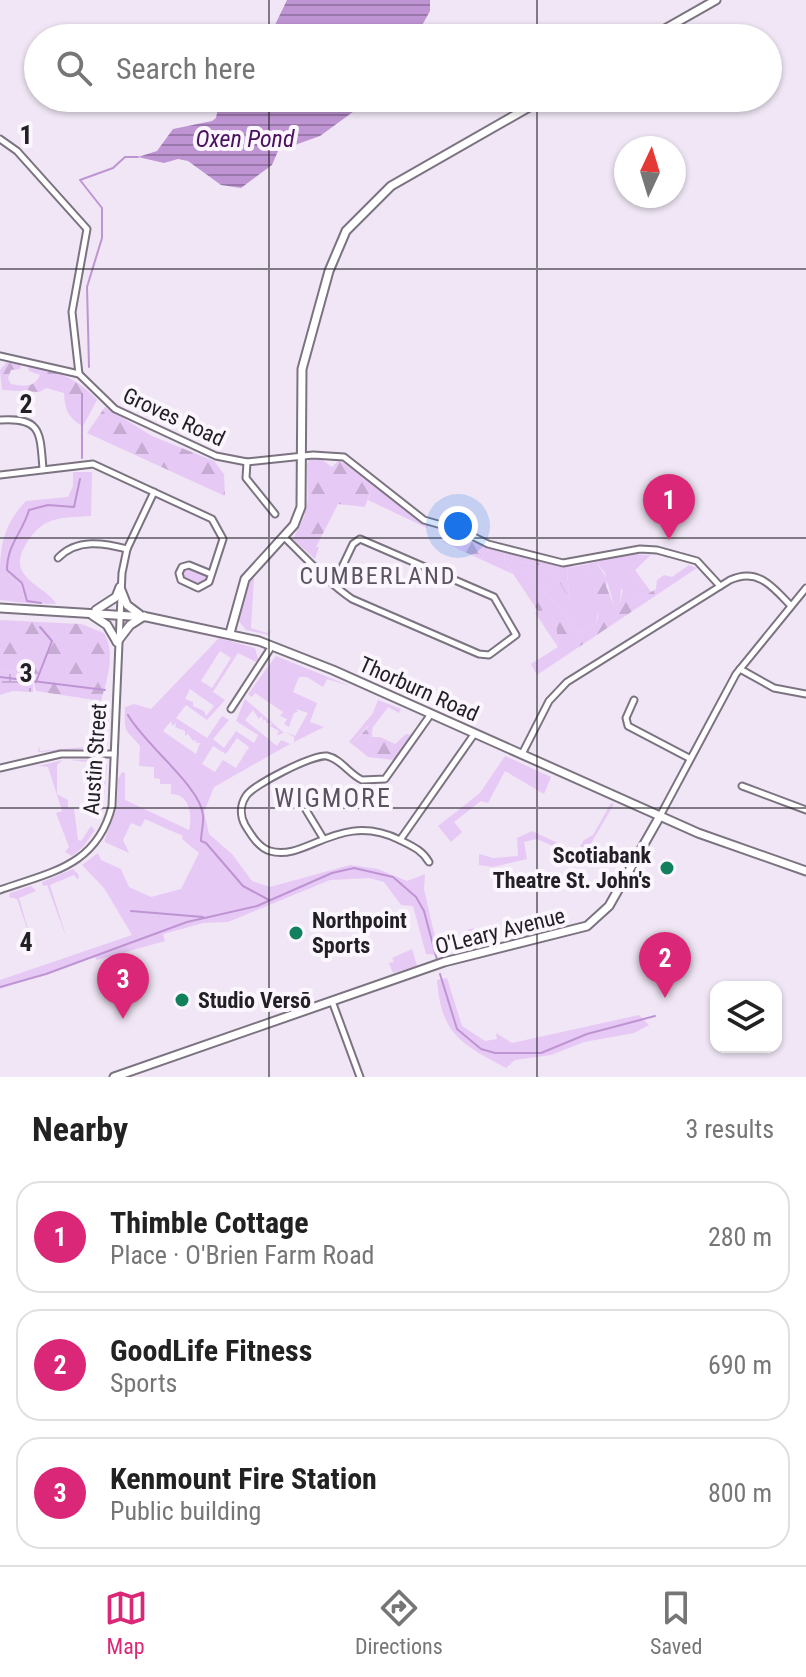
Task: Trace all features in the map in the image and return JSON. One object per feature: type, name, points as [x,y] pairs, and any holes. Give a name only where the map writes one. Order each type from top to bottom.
[{"type":"street","points":[[674,24],[716,0]]},
{"type":"street","points":[[230,633],[245,579],[294,525],[301,507],[300,380],[329,271],[351,224],[404,177],[520,112]]},
{"type":"street","points":[[0,139],[17,151],[87,229],[72,312],[79,374],[0,356]]},
{"type":"street","name":"Groves Road","points":[[79,374],[109,404],[133,419],[204,452],[247,462],[301,456],[349,459],[424,520],[462,531],[498,547],[563,563],[640,549],[682,554],[702,565],[720,586]]},
{"type":"street","points":[[0,420],[23,419],[34,425],[41,442],[43,469]]},
{"type":"street","points":[[247,462],[246,478],[275,514]]},
{"type":"street","points":[[0,475],[93,464],[212,519],[220,527],[223,545],[211,574],[206,586],[198,588],[181,580],[179,573],[182,567],[189,565],[211,574]]},
{"type":"street","name":"Austin Street","points":[[0,890],[71,864],[97,842],[112,806],[120,587],[127,549],[154,492]]},
{"type":"street","points":[[284,537],[334,584],[360,603],[483,656],[516,635],[494,597],[360,539],[353,544],[334,584]]},
{"type":"street","points":[[58,558],[71,549],[98,543],[127,549]]},
{"type":"street","points":[[522,754],[541,714],[562,686],[720,586],[739,576],[758,577],[771,584],[791,606]]},
{"type":"street","points":[[86,613],[108,604],[120,587]]},
{"type":"street","points":[[86,613],[107,625],[117,642],[128,627],[144,616],[127,605],[120,587]]},
{"type":"street","points":[[660,816],[740,669],[806,588]]},
{"type":"street","name":"Thorburn Road","points":[[0,608],[144,616],[230,633],[272,645],[660,816],[746,852],[806,871]]},
{"type":"street","points":[[231,709],[272,645]]},
{"type":"street","points":[[740,669],[774,688],[806,694]]},
{"type":"street","points":[[634,700],[626,718],[628,726],[689,758]]},
{"type":"street","points":[[429,862],[421,852],[400,840],[363,830],[323,838],[285,852],[264,849],[241,817],[245,797],[256,787],[320,756],[337,761],[362,780],[385,779],[432,714]]},
{"type":"street","points":[[400,840],[475,733]]},
{"type":"street","points":[[0,768],[66,754],[114,754]]},
{"type":"street","points":[[742,786],[806,810]]},
{"type":"street","points":[[303,805],[323,838]]},
{"type":"street","name":"O'Leary Avenue","points":[[114,1077],[444,962],[578,931],[596,921],[609,906],[660,816]]},
{"type":"street","points":[[332,1001],[360,1077]]},
{"type":"green space","points":[[7,362],[21,365],[20,369],[11,370],[8,378],[11,384],[28,386],[35,383],[40,375],[29,371],[28,366],[57,373],[83,387],[97,400],[83,426],[68,413],[64,393],[46,388],[39,392],[2,390],[0,370]]},
{"type":"green space","points":[[105,407],[152,436],[214,461],[224,474],[225,496],[87,433]]},
{"type":"green space","points":[[321,459],[332,467],[339,460],[373,484],[365,507],[338,504],[315,549],[309,547],[307,464],[309,460]]},
{"type":"green space","points":[[73,472],[92,472],[91,516],[53,520],[32,535],[22,552],[21,566],[24,574],[56,604],[26,603],[21,587],[8,575],[0,576],[5,536],[13,518],[26,501],[68,497],[73,486]]},
{"type":"green space","points":[[373,484],[428,526],[427,528],[368,500]]},
{"type":"green space","points":[[310,490],[309,547],[319,547],[315,559],[293,539],[304,517]]},
{"type":"green space","points":[[449,530],[489,548],[480,559],[443,542]]},
{"type":"green space","points":[[489,548],[504,550],[505,562],[513,574],[480,559]]},
{"type":"green space","points":[[504,550],[575,566],[567,568],[569,598],[550,567],[520,562],[580,633],[596,623],[598,617],[588,564],[596,562],[608,580],[606,586],[614,606],[620,603],[624,585],[639,599],[656,589],[657,580],[664,575],[672,577],[689,565],[697,568],[537,675],[531,664],[558,647],[556,622],[546,610],[538,611],[505,562]]},
{"type":"green space","points":[[631,554],[651,555],[635,570],[651,592],[639,599],[621,589],[620,603],[614,606],[605,573],[596,562]]},
{"type":"green space","points":[[520,562],[550,567],[569,597],[567,568],[588,564],[598,609],[596,623],[580,633]]},
{"type":"green space","points":[[186,565],[211,574],[202,588],[181,580],[179,569]]},
{"type":"green space","points":[[8,575],[21,587],[26,603],[0,600],[0,576]]},
{"type":"green space","points":[[254,577],[251,628],[267,633],[271,630],[269,635],[246,630],[238,620],[245,587]]},
{"type":"green space","points":[[546,609],[556,622],[558,647],[535,613]]},
{"type":"green space","points":[[0,620],[81,624],[104,633],[110,658],[101,701],[36,691],[33,679],[10,670],[0,671]]},
{"type":"green space","points":[[219,638],[255,648],[256,662],[238,653],[213,692],[225,700],[207,720],[186,705],[176,718],[207,738],[222,716],[229,720],[213,739],[224,748],[236,731],[254,743],[258,735],[236,721],[245,699],[284,733],[277,735],[279,731],[270,726],[272,723],[266,723],[266,719],[263,721],[262,716],[259,719],[253,710],[245,720],[277,746],[281,740],[290,744],[214,787],[204,812],[209,834],[232,854],[252,881],[270,887],[350,865],[378,869],[407,881],[425,874],[424,889],[439,955],[426,954],[413,906],[401,905],[384,882],[369,878],[330,880],[228,922],[203,923],[163,934],[165,941],[97,960],[95,957],[0,989],[0,980],[132,935],[104,888],[82,865],[98,853],[101,860],[121,869],[129,887],[151,897],[181,889],[199,853],[182,839],[183,836],[145,819],[141,827],[131,823],[123,840],[129,853],[105,842],[117,807],[118,779],[122,772],[125,773],[125,800],[189,830],[190,812],[186,801],[171,794],[171,784],[160,784],[160,779],[154,778],[154,767],[139,766],[140,746],[125,727],[125,707],[134,704],[151,709]],"holes":[[[220,651],[231,658],[212,688],[201,681]],[[190,689],[214,706],[206,716],[204,711],[193,706],[193,702],[185,699]],[[171,721],[172,726],[176,723],[175,727],[185,731],[185,736],[188,734],[193,741],[197,740],[195,743],[200,743],[196,754],[163,731]],[[237,738],[249,747],[236,768],[223,760],[215,772],[202,764],[213,746],[226,754]]]},
{"type":"green space","points":[[276,656],[350,686],[327,679],[323,687],[307,677],[299,677],[293,692],[317,703],[310,722],[324,727],[294,742],[294,737],[286,732],[295,736],[308,713],[296,709],[298,712],[294,713],[289,727],[284,724],[287,719],[280,716],[283,712],[255,693],[252,697],[248,694]]},
{"type":"green space","points":[[10,670],[33,680],[33,692],[13,691],[0,695],[0,671]]},
{"type":"green space","points":[[378,700],[401,709],[399,713],[388,707],[373,727],[368,726],[352,744],[349,742],[373,713]]},
{"type":"green space","points":[[102,714],[109,719],[106,747],[38,752],[39,746],[40,751],[97,746],[102,741]]},
{"type":"green space","points":[[374,721],[369,743],[380,737],[395,744],[406,734],[412,735],[394,760],[368,757],[352,744]]},
{"type":"green space","points":[[505,756],[551,777],[544,794],[505,771],[488,803],[481,801],[454,822],[462,832],[451,842],[438,826],[480,793]]},
{"type":"green space","points":[[100,759],[107,765],[102,817],[97,819],[97,808],[101,808],[102,769],[95,763],[70,760]]},
{"type":"green space","points":[[63,760],[57,765],[57,794],[68,800],[68,808],[74,808],[78,840],[81,841],[91,826],[95,830],[72,856],[65,852],[69,847],[56,813],[62,811],[48,767],[38,766]]},
{"type":"green space","points":[[611,803],[614,804],[582,859],[537,839],[524,842],[527,859],[493,867],[479,865],[479,854],[493,858],[518,856],[517,838],[532,831],[577,852],[584,840],[593,835]]},
{"type":"green space","points":[[73,869],[79,875],[78,880],[74,875],[50,885],[67,939],[47,885],[43,886],[42,882]]},
{"type":"green space","points":[[31,886],[36,891],[19,898],[32,943],[17,899],[9,897],[10,893]]},
{"type":"green space","points":[[474,928],[476,935],[486,932],[490,944],[473,948],[467,930]]},
{"type":"green space","points":[[412,949],[417,966],[393,973],[389,963],[394,962],[392,958]]},
{"type":"green space","points":[[447,978],[462,1026],[485,1041],[497,1039],[496,1033],[512,1043],[639,1015],[649,1025],[634,1033],[584,1042],[551,1055],[515,1060],[506,1068],[465,1044],[449,1025],[439,998],[437,980]]},
{"type":"water","points":[[287,0],[430,0],[430,11],[423,24],[275,24]]},
{"type":"water","name":"Oxen Pond","points":[[217,112],[353,112],[320,136],[278,151],[272,165],[241,188],[221,185],[188,161],[178,159],[164,163],[138,157],[157,151],[173,129],[216,118]]},
{"type":"waterway","points":[[89,367],[87,287],[102,238],[102,208],[80,180],[113,168],[125,157],[138,157]]},
{"type":"waterway","points":[[82,394],[82,458]]},
{"type":"waterway","points":[[41,603],[27,601],[22,583],[7,570],[12,545],[29,510],[48,505],[74,507],[80,479]]},
{"type":"waterway","points":[[36,682],[52,641],[40,627]]},
{"type":"waterway","points":[[0,677],[105,690]]},
{"type":"waterway","points":[[128,715],[183,779],[200,804],[203,818],[201,841],[243,886],[269,900]]},
{"type":"waterway","points":[[0,987],[46,974],[187,922],[257,906],[332,873],[354,868],[393,877],[416,897],[424,911],[437,960]]},
{"type":"waterway","points":[[131,911],[203,917]]},
{"type":"waterway","points":[[440,974],[457,1029],[481,1049],[495,1053],[541,1053],[587,1034],[655,1016]]},
{"type":"place","name":"Thimble Cottage","points":[[669,540]]},
{"type":"place","name":"Scotiabank Theatre St. John's","points":[[667,868]]},
{"type":"place","name":"Northpoint Sports","points":[[296,933]]},
{"type":"place","name":"GoodLife Fitness","points":[[665,998]]},
{"type":"place","name":"Studio Versō","points":[[182,1000]]},
{"type":"place","name":"Kenmount Fire Station","points":[[123,1019]]},
{"type":"district","name":"CUMBERLAND","points":[[378,576]]},
{"type":"district","name":"WIGMORE","points":[[333,798]]}]
